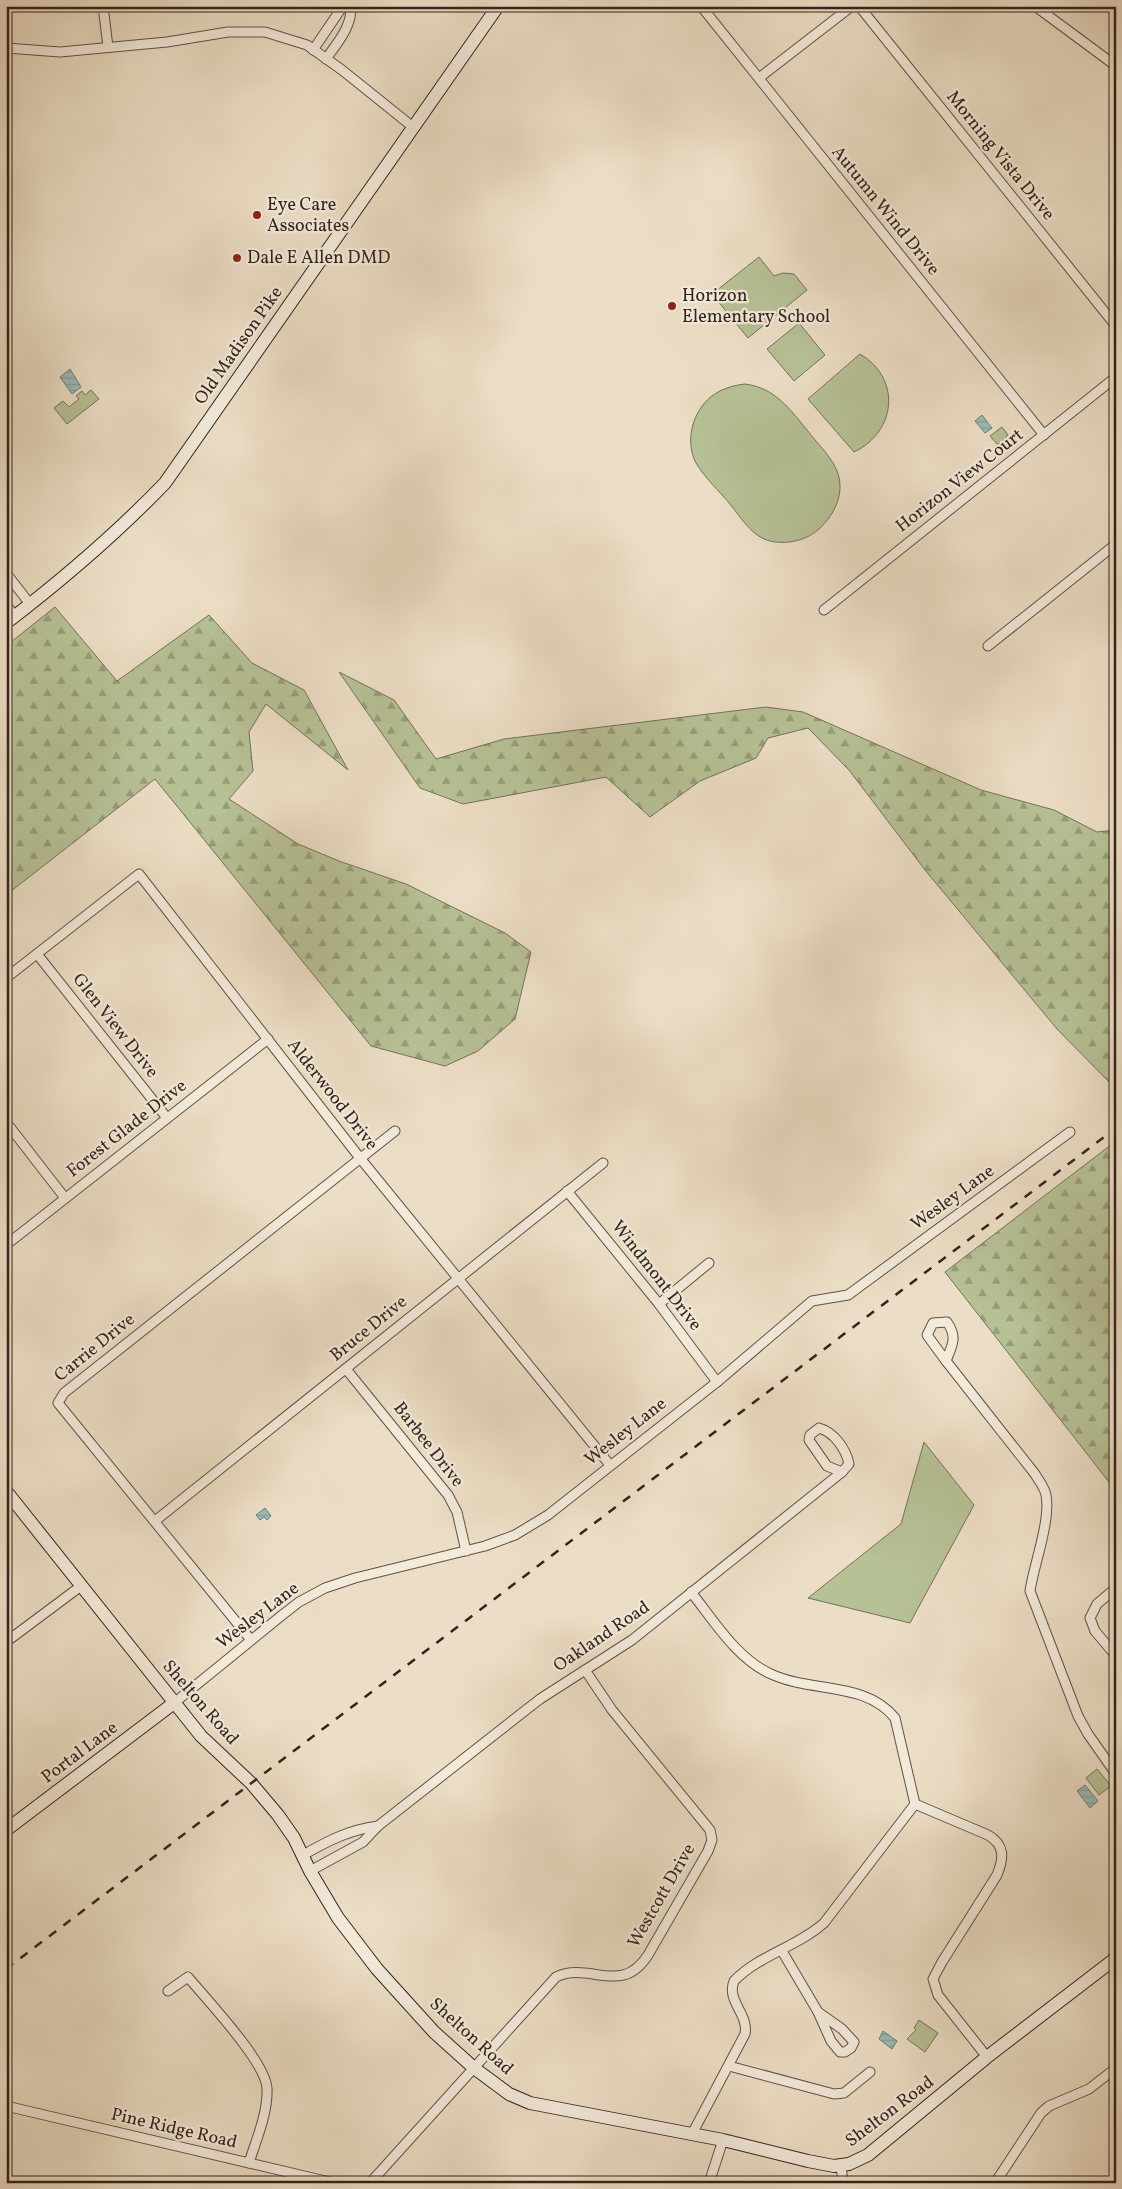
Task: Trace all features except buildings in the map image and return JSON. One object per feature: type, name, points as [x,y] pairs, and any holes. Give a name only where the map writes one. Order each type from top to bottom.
[{"type":"street","points":[[103,6],[108,47]]},
{"type":"street","points":[[313,50],[343,6]]},
{"type":"street","points":[[326,59],[346,31],[352,14],[351,6]]},
{"type":"street","name":"Old Madison Pike","points":[[11,620],[96,549],[137,512],[165,482],[498,6]]},
{"type":"street","name":"Autumn Wind Drive","points":[[701,6],[1044,435]]},
{"type":"street","points":[[759,78],[852,6]]},
{"type":"street","name":"Morning Vista Drive","points":[[859,6],[1116,326]]},
{"type":"street","points":[[1035,6],[1116,66]]},
{"type":"street","points":[[6,48],[60,52],[167,42],[228,32],[265,32],[307,45],[413,126]]},
{"type":"street","name":"Horizon View Court","points":[[824,610],[1116,377]]},
{"type":"street","points":[[988,646],[1116,544]]},
{"type":"street","points":[[6,573],[30,604]]},
{"type":"street","points":[[6,605],[11,620]]},
{"type":"street","name":"Alderwood Drive","points":[[6,978],[139,874],[360,1158],[610,1465]]},
{"type":"street","name":"Glen View Drive","points":[[38,954],[167,1118]]},
{"type":"street","name":"Forest Glade Drive","points":[[6,1245],[268,1039]]},
{"type":"street","points":[[6,1122],[65,1198]]},
{"type":"street","name":"Carrie Drive","points":[[251,1640],[58,1403],[64,1393],[395,1131]]},
{"type":"street","name":"Wesley Lane","points":[[174,1703],[299,1602],[325,1588],[355,1578],[486,1546],[515,1535],[548,1515],[717,1382],[812,1301],[848,1295],[1070,1132]]},
{"type":"street","name":"Bruce Drive","points":[[155,1522],[603,1163]]},
{"type":"street","name":"Windmont Drive","points":[[567,1192],[660,1304],[717,1382]]},
{"type":"street","points":[[660,1304],[709,1263]]},
{"type":"street","points":[[946,1362],[1035,1474],[1046,1492],[1048,1509],[1032,1571],[1030,1591],[1078,1716],[1116,1774]]},
{"type":"street","name":"Barbee Drive","points":[[346,1369],[448,1495],[457,1512],[466,1551]]},
{"type":"street","points":[[820,1428],[827,1430],[847,1454],[849,1464],[842,1472],[828,1466],[819,1455],[809,1440],[813,1431],[820,1428]]},
{"type":"street","name":"Oakland Road","points":[[310,1871],[363,1842],[378,1826],[540,1699],[632,1640],[842,1472]]},
{"type":"street","name":"Shelton Road","points":[[6,1491],[201,1736],[245,1777],[269,1804],[294,1838],[310,1871],[338,1918],[377,1969],[434,2032],[474,2068],[509,2094],[530,2103],[723,2140],[808,2162],[849,2164],[868,2155],[987,2057],[1116,1958]]},
{"type":"street","points":[[6,1642],[81,1586]]},
{"type":"street","points":[[1116,1588],[1097,1604],[1090,1618],[1095,1632],[1116,1656]]},
{"type":"street","points":[[692,1592],[745,1656],[770,1674],[796,1682],[857,1692],[887,1707],[895,1718],[915,1804]]},
{"type":"street","name":"Westcott Drive","points":[[370,2183],[556,1977],[573,1972],[609,1978],[620,1977],[636,1969],[648,1955],[708,1851],[712,1840],[710,1830],[612,1710],[585,1670]]},
{"type":"street","name":"Portal Lane","points":[[6,1830],[174,1703]]},
{"type":"street","points":[[692,2134],[741,2044],[747,2027],[731,1993],[734,1980],[757,1964],[813,1933],[832,1914],[915,1804]]},
{"type":"street","points":[[915,1804],[988,1835],[996,1840],[1002,1850],[1001,1865],[997,1875],[933,1979],[938,1994],[987,2057]]},
{"type":"street","name":"Oakland Road","points":[[303,1855],[329,1840],[355,1829],[378,1826]]},
{"type":"street","points":[[782,1951],[818,2012],[831,2041],[840,2052],[845,2052],[851,2048],[854,2042],[848,2035],[818,2012]]},
{"type":"street","points":[[168,1991],[188,1977],[240,2041],[265,2076],[267,2088],[265,2109],[249,2163]]},
{"type":"street","points":[[729,2066],[834,2094],[844,2093],[870,2072]]},
{"type":"street","points":[[995,2183],[1041,2112],[1049,2106],[1089,2089],[1116,2068]]},
{"type":"street","name":"Pine Ridge Road","points":[[6,2106],[334,2183]]},
{"type":"street","points":[[709,2183],[723,2140]]},
{"type":"street","points":[[841,2165],[844,2183]]},
{"type":"green space","points":[[759,257],[774,276],[783,273],[794,274],[807,290],[748,338],[712,294]]},
{"type":"green space","points":[[799,323],[825,355],[794,381],[767,349]]},
{"type":"green space","points":[[860,354],[874,365],[883,377],[888,391],[888,405],[885,419],[879,432],[868,443],[854,452],[808,399]]},
{"type":"green space","points":[[745,384],[765,390],[781,400],[827,454],[837,472],[840,490],[835,508],[818,530],[799,540],[792,542],[771,541],[754,533],[708,479],[696,463],[692,453],[691,432],[698,412],[704,404],[720,391],[732,386]]},
{"type":"green space","points":[[91,390],[99,399],[67,424],[54,408],[63,401],[69,407],[79,399],[76,396],[82,391],[85,395]]},
{"type":"green space","points":[[1002,427],[1008,435],[1001,443],[997,444],[990,436]]},
{"type":"green space","points":[[55,607],[117,681],[209,615],[252,663],[304,690],[348,770],[266,704],[249,732],[253,771],[229,799],[298,844],[339,861],[406,884],[505,933],[531,952],[515,1019],[478,1051],[445,1066],[371,1046],[155,779],[6,895],[6,646]]},
{"type":"green space","points":[[339,672],[394,700],[436,759],[504,739],[766,707],[803,712],[981,790],[1054,810],[1097,832],[1116,830],[1116,1089],[1057,1029],[925,870],[849,770],[808,728],[768,738],[756,758],[700,781],[650,817],[606,777],[463,804],[420,788]]},
{"type":"green space","points":[[1116,1141],[1116,1491],[945,1272]]},
{"type":"green space","points":[[924,1442],[974,1505],[910,1623],[808,1598],[901,1524]]},
{"type":"green space","points":[[1097,1769],[1111,1786],[1099,1795],[1086,1778]]},
{"type":"green space","points":[[919,2020],[938,2033],[925,2052],[907,2039],[916,2030],[914,2028]]},
{"type":"water","points":[[70,369],[81,387],[72,394],[60,377]]},
{"type":"water","points":[[982,415],[992,428],[985,433],[975,421]]},
{"type":"water","points":[[265,1508],[271,1516],[267,1520],[264,1517],[260,1520],[256,1515]]},
{"type":"water","points":[[1085,1785],[1098,1801],[1090,1808],[1077,1791]]},
{"type":"water","points":[[883,2031],[897,2041],[892,2049],[879,2039]]},
{"type":"railway","points":[[6,1969],[1116,1128]]},
{"type":"place","name":"Eye Care Associates","points":[[257,215]]},
{"type":"place","name":"Dale E Allen DMD","points":[[237,258]]},
{"type":"place","name":"Horizon Elementary School","points":[[672,306]]}]
